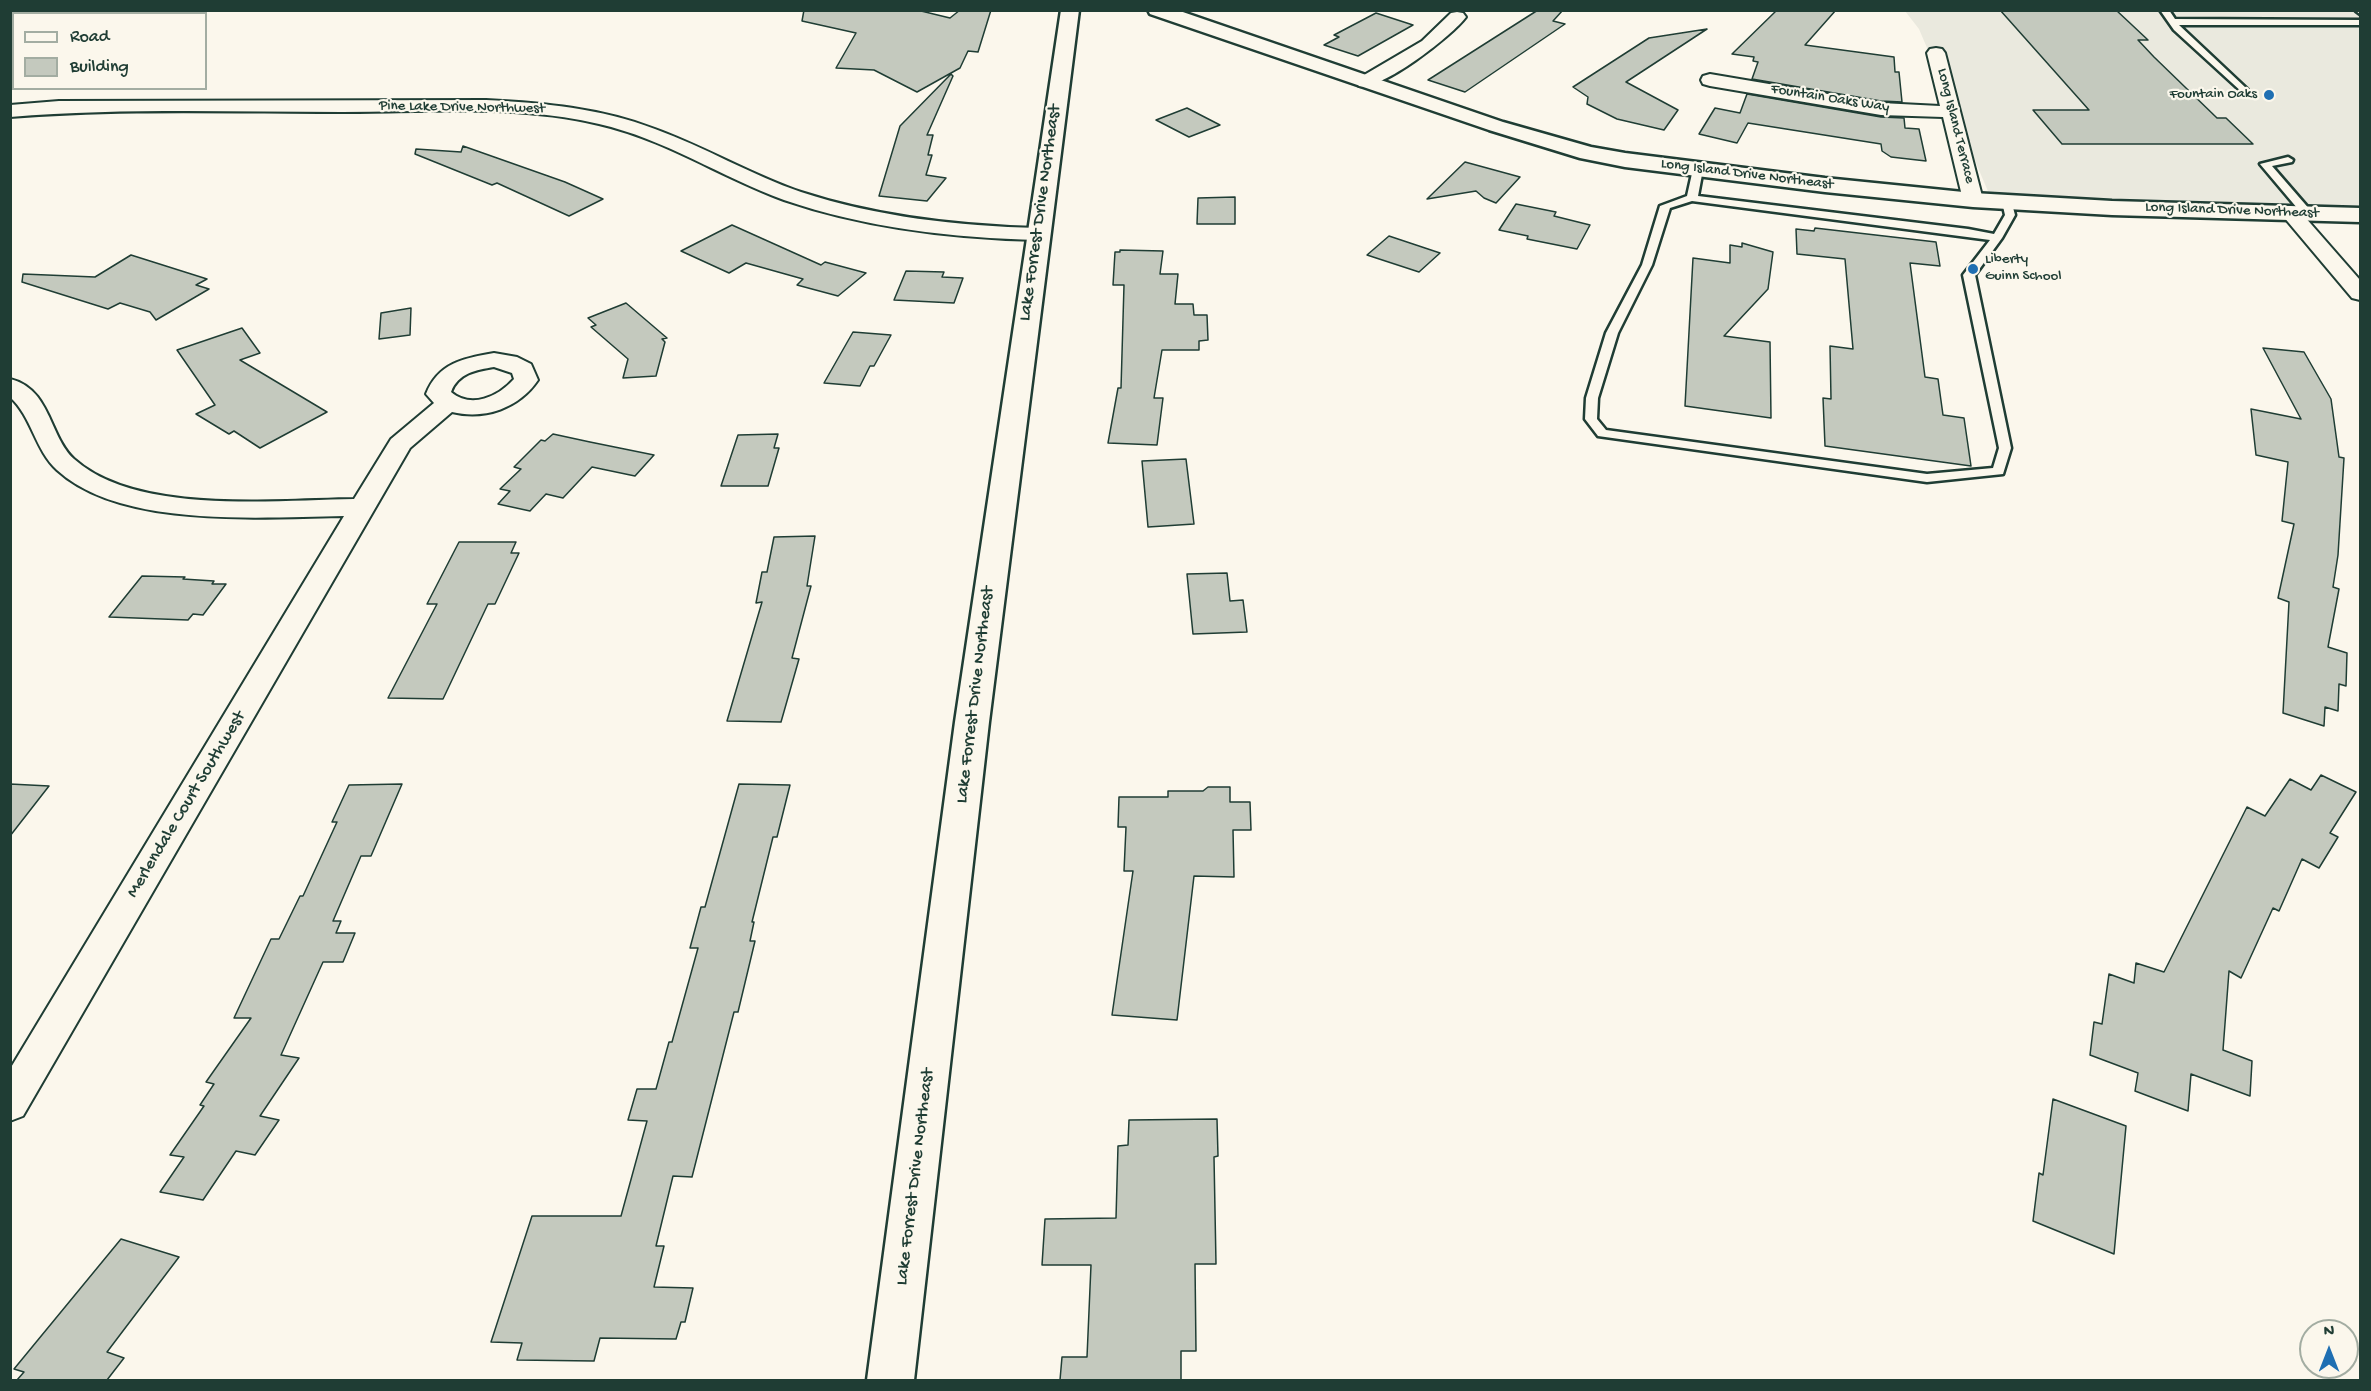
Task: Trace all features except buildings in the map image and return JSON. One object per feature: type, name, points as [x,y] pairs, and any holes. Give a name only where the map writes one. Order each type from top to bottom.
[{"type":"street","name":"Lake Forrest Drive Northeast","points":[[890,1380],[974,711],[1070,10]]},
{"type":"street","name":"Long Island Drive Northeast","points":[[1157,10],[1496,126],[1587,153],[1698,169],[1973,200],[2112,208],[2361,215]]},
{"type":"street","points":[[1366,82],[1428,45],[1456,13]]},
{"type":"street","name":"Long Island Terrace","points":[[1936,53],[1973,200]]},
{"type":"street","name":"Fountain Oaks Way","points":[[1710,80],[1881,109],[1951,112]]},
{"type":"street","name":"Pine Lake Drive Northwest","points":[[10,111],[59,106],[446,106],[554,110],[601,118],[639,129],[790,194],[847,212],[941,230],[1038,234]]},
{"type":"street","points":[[2298,213],[2361,293]]},
{"type":"street","points":[[10,386],[32,404],[62,460],[84,478],[111,492],[149,502],[194,507],[364,507]]},
{"type":"street","name":"Merlendale Court Southwest","points":[[10,1104],[400,444],[447,404]]},
{"type":"lane","points":[[2164,10],[2173,22],[2242,90]]},
{"type":"lane","points":[[2173,22],[2361,23]]},
{"type":"lane","points":[[2288,160],[2265,164],[2298,213]]},
{"type":"lane","points":[[1692,198],[1698,169]]},
{"type":"lane","points":[[1998,238],[1968,232],[1692,198],[1665,206],[1647,265],[1612,333],[1592,398],[1591,419],[1602,433],[1927,478],[1998,471],[2005,448],[1969,275],[1998,238],[2010,215],[2007,202]]},
{"type":"shaded area","points":[[1905,11],[2360,11],[2360,216],[1993,203],[1919,29]]},
{"type":"place","name":"Fountain Oaks","points":[[2269,95]]},
{"type":"place","name":"Liberty Guinn School","points":[[1973,269]]}]
